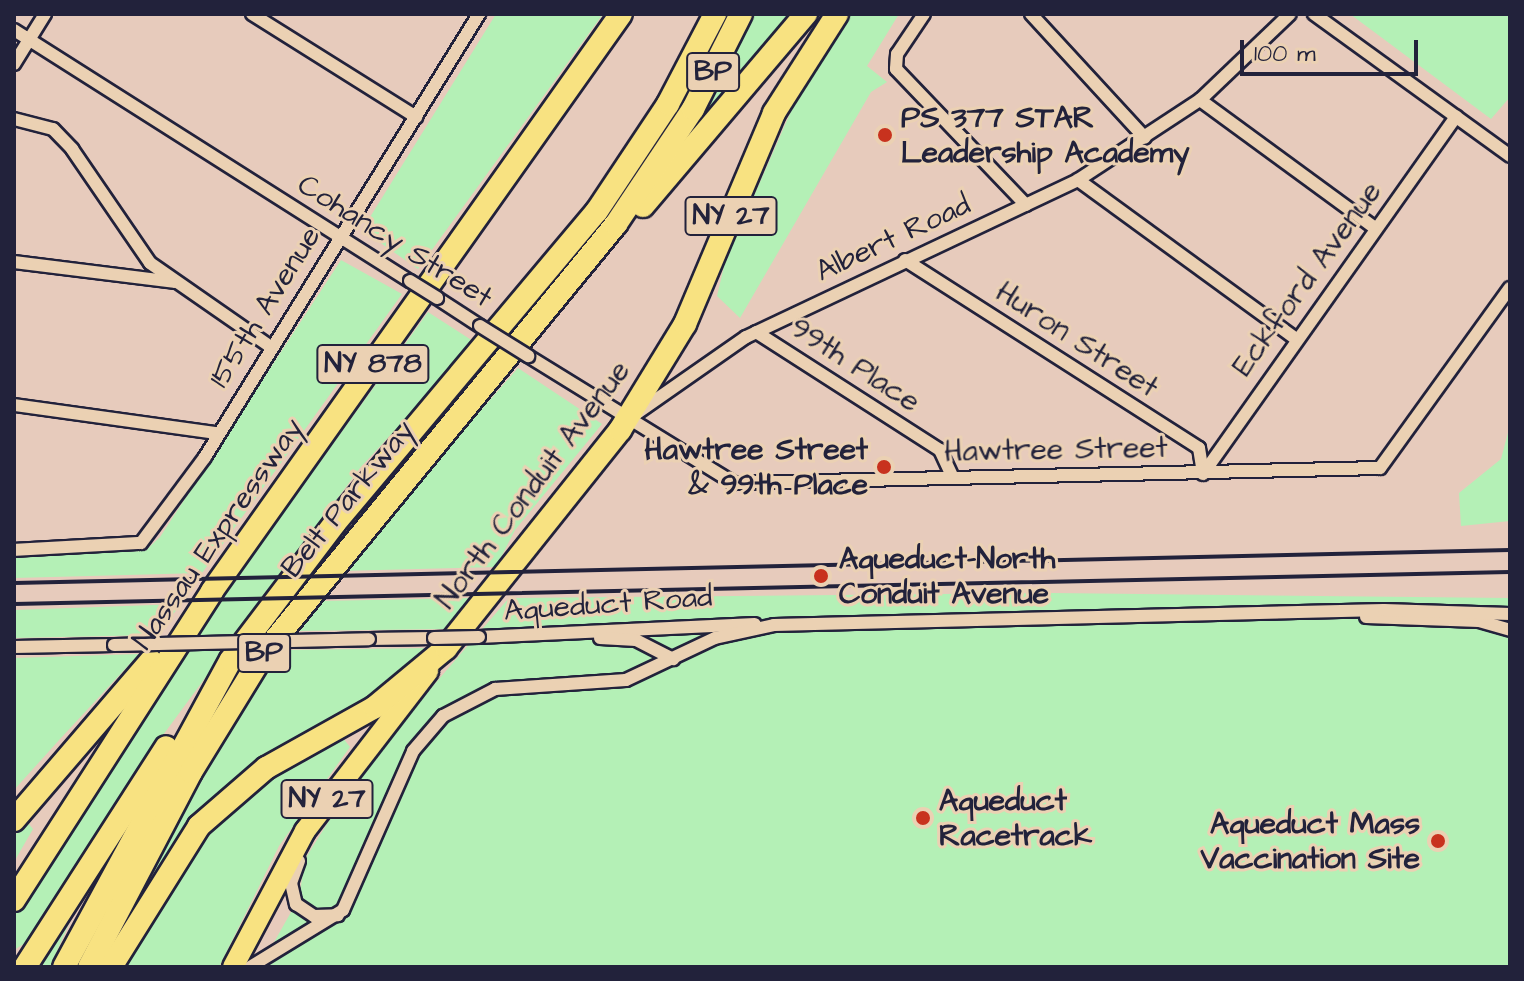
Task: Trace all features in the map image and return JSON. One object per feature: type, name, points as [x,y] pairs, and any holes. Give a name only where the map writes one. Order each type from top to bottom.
[{"type":"highway","name":"Nassau Expressway","points":[[14,900],[212,591],[621,14]]},
{"type":"highway","points":[[657,121],[702,14]]},
{"type":"highway","name":"Belt Parkway","points":[[64,967],[219,680],[328,531],[558,261],[657,121],[715,14]]},
{"type":"highway","name":"Belt Parkway","points":[[89,967],[177,798],[264,653],[574,280],[668,148],[741,14]]},
{"type":"highway","points":[[574,280],[806,14]]},
{"type":"highway","name":"North Conduit Avenue","points":[[440,643],[628,420],[685,324],[774,113],[837,14]]},
{"type":"highway","points":[[14,820],[212,591]]},
{"type":"highway","points":[[111,967],[166,871],[222,803],[266,768],[383,701],[440,643]]},
{"type":"highway","points":[[25,967],[134,792],[219,680]]},
{"type":"main road","name":"North Conduit Avenue","points":[[233,967],[330,794],[440,643]]},
{"type":"street","points":[[14,64],[45,14]]},
{"type":"street","points":[[252,14],[416,117]]},
{"type":"street","name":"155th Avenue","points":[[14,550],[141,543],[271,347],[479,14]]},
{"type":"street","points":[[924,14],[894,64],[1026,205]]},
{"type":"street","points":[[1031,14],[1145,138]]},
{"type":"street","name":"Albert Road","points":[[628,420],[756,332],[1078,180],[1200,100],[1290,14]]},
{"type":"street","points":[[1314,14],[1510,156]]},
{"type":"street","name":"Cohancy Street","points":[[14,30],[628,420],[734,483]]},
{"type":"street","points":[[1200,100],[1375,228]]},
{"type":"street","name":"Eckford Avenue","points":[[1203,474],[1295,338],[1456,117]]},
{"type":"street","points":[[14,119],[53,129],[72,149],[150,263],[271,347]]},
{"type":"street","points":[[1078,180],[1295,338]]},
{"type":"street","name":"Huron Street","points":[[905,260],[1199,448],[1203,474]]},
{"type":"street","points":[[14,262],[174,282]]},
{"type":"street","name":"Hawtree Street","points":[[734,483],[1380,468],[1510,288]]},
{"type":"street","name":"99th Place","points":[[756,332],[940,450],[953,478]]},
{"type":"street","points":[[14,405],[216,433]]},
{"type":"street","name":"Aqueduct Road","points":[[1351,614],[1479,621],[1510,630]]},
{"type":"street","name":"Aqueduct Road","points":[[14,647],[369,639],[440,643],[479,637],[560,636],[708,623],[774,625],[1510,614]]},
{"type":"street","name":"Aqueduct Road","points":[[338,915],[400,772],[443,716],[495,689],[617,681],[715,638],[774,625]]},
{"type":"street","points":[[560,636],[630,639],[673,659]]},
{"type":"street","points":[[330,794],[291,889],[304,912],[338,915]]},
{"type":"street","points":[[250,967],[270,949],[338,915]]},
{"type":"green space","points":[[496,14],[603,14],[418,269],[362,230]]},
{"type":"green space","points":[[755,14],[797,14],[713,115],[705,111]]},
{"type":"green space","points":[[851,14],[899,14],[867,66],[887,82],[871,92],[740,318],[717,296],[725,262],[809,70]]},
{"type":"green space","points":[[1350,14],[1510,14],[1510,97],[1491,119]]},
{"type":"green space","points":[[341,260],[402,294],[202,573],[14,578],[14,554],[145,551],[160,537]]},
{"type":"green space","points":[[428,312],[476,343],[360,468],[149,754],[30,940],[14,950],[14,916],[147,702]]},
{"type":"green space","points":[[518,368],[602,424],[515,530],[496,567],[340,571]]},
{"type":"green space","points":[[1510,425],[1510,521],[1461,526],[1459,493],[1501,459]]},
{"type":"green space","name":"Aqueduct Racetrack","points":[[1052,593],[1510,598],[1510,967],[260,967],[299,898],[305,859],[362,768],[509,598]]},
{"type":"green space","points":[[470,598],[447,629],[296,631],[320,601]]},
{"type":"green space","points":[[181,604],[157,635],[14,638],[14,610]]},
{"type":"green space","points":[[431,648],[396,684],[302,741],[148,878],[259,677],[283,650]]},
{"type":"green space","points":[[139,654],[60,739],[14,790],[14,658]]},
{"type":"green space","points":[[339,733],[350,747],[279,846],[219,967],[116,967],[219,812]]},
{"type":"green space","points":[[28,823],[33,829],[14,862],[14,836]]},
{"type":"green space","points":[[69,906],[75,910],[50,967],[38,967]]},
{"type":"railway","points":[[14,583],[1510,550]]},
{"type":"railway","points":[[14,604],[1510,572]]},
{"type":"place","name":"PS 377 STAR Leadership Academy","points":[[885,135]]},
{"type":"place","name":"Hawtree Street & 99th Place","points":[[884,467]]},
{"type":"place","name":"Aqueduct–North Conduit Avenue","points":[[821,576]]},
{"type":"place","name":"Aqueduct Racetrack","points":[[923,818]]},
{"type":"place","name":"Aqueduct Mass Vaccination Site","points":[[1438,841]]}]
